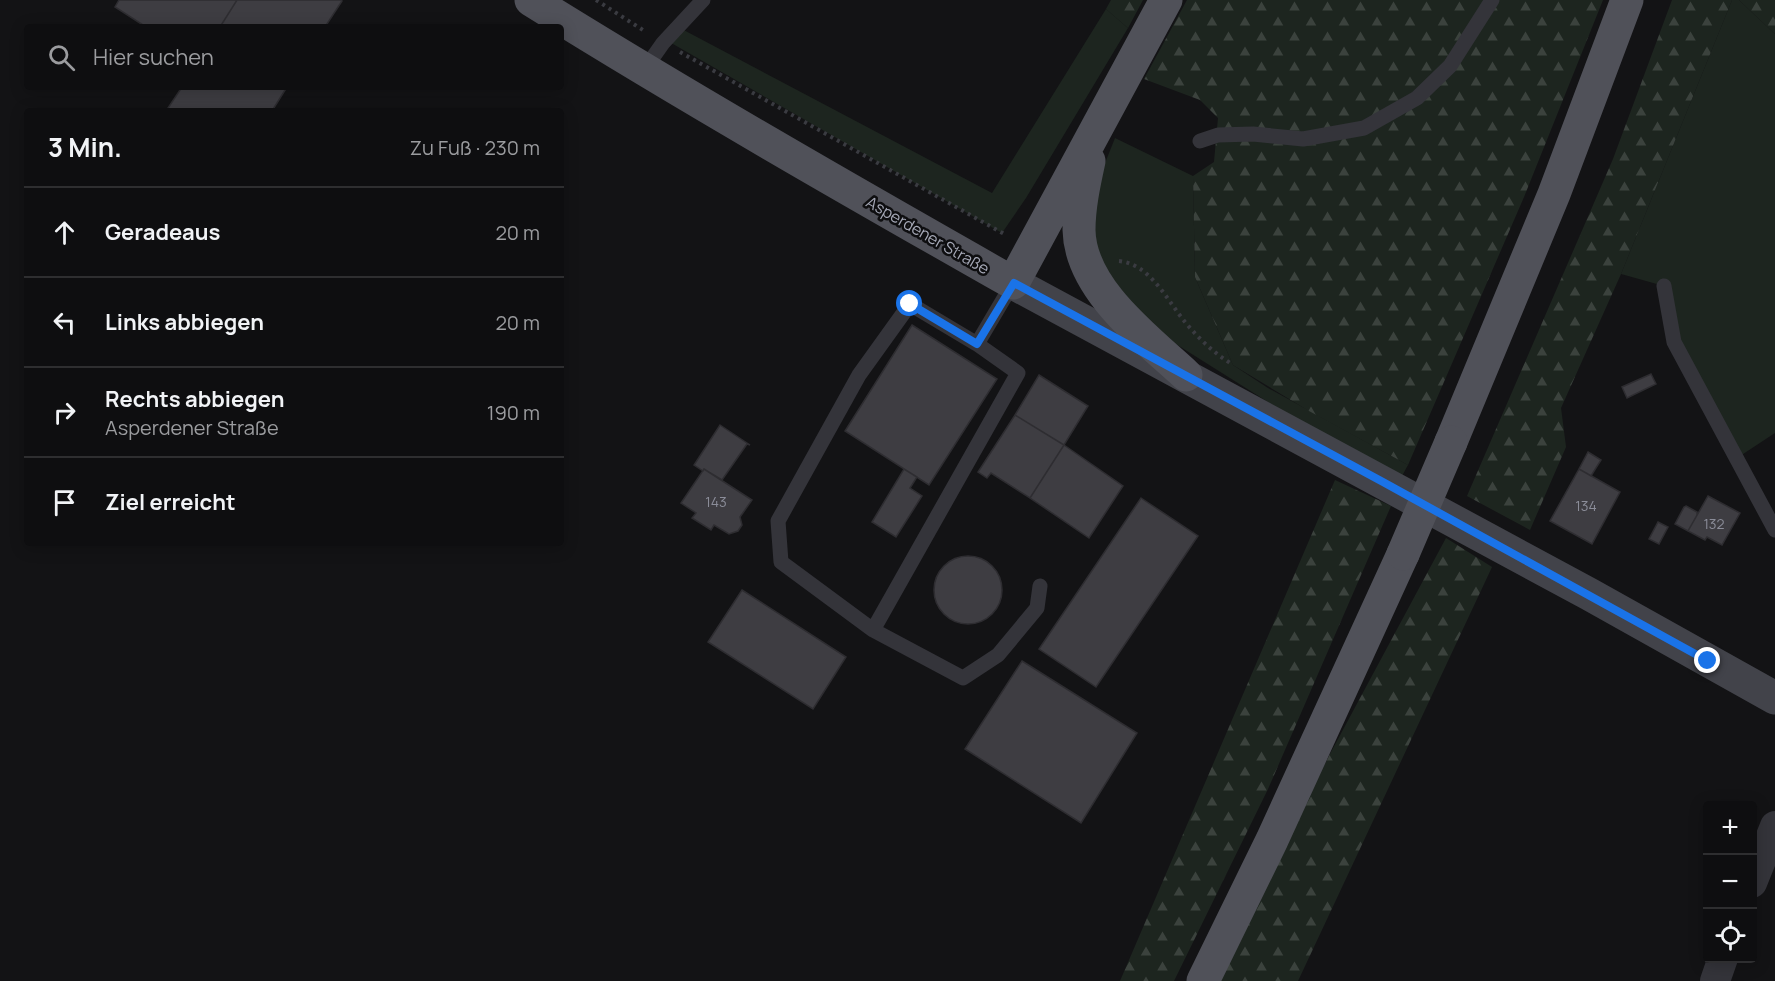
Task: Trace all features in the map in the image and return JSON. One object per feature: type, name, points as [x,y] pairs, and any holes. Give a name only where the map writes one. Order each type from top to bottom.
[{"type":"main road","name":"Asperdener Straße","points":[[531,0],[795,159],[1014,283],[1775,698]]},
{"type":"main road","points":[[1014,283],[1166,0]]},
{"type":"main road","points":[[1203,981],[1272,840],[1403,554],[1554,194],[1627,0]]},
{"type":"main road","points":[[1093,136],[1082,196],[1079,232],[1087,264],[1096,285],[1116,309],[1185,375]]},
{"type":"street","points":[[1757,871],[1775,826]]},
{"type":"street","points":[[1715,981],[1721,963]]},
{"type":"lane","points":[[644,70],[663,43],[703,0]]},
{"type":"lane","points":[[1200,141],[1218,135],[1253,134],[1304,139],[1364,128],[1417,98],[1450,66],[1492,0]]},
{"type":"lane","points":[[977,344],[1014,283]]},
{"type":"lane","points":[[1664,286],[1674,342],[1775,530]]},
{"type":"lane","points":[[873,630],[1017,373],[977,344],[910,304],[859,375],[778,521],[781,562],[873,630],[963,678],[998,655],[1037,608],[1040,586]]},
{"type":"path","points":[[596,0],[663,43],[1032,249]]},
{"type":"path","points":[[1087,264],[1105,259],[1128,262],[1151,277],[1186,323],[1212,351],[1233,365]]},
{"type":"green space","points":[[1111,0],[1143,0],[1128,28],[1106,9]]},
{"type":"green space","points":[[1187,0],[1603,0],[1524,197],[1408,465],[1309,411],[1233,365],[1195,277],[1193,176],[1214,162],[1218,118],[1200,100],[1144,79]]},
{"type":"green space","points":[[1672,0],[1732,0],[1621,274],[1561,408],[1566,447],[1530,530],[1467,496],[1613,159]]},
{"type":"green space","points":[[1732,0],[1739,0],[1775,34],[1775,433],[1737,458],[1674,342],[1664,286],[1621,274]]},
{"type":"green space","points":[[1739,0],[1775,0],[1775,34]]},
{"type":"green space","points":[[1106,9],[1128,28],[1026,198],[1002,233],[666,40],[678,27],[992,193]]},
{"type":"green space","points":[[1115,138],[1193,176],[1195,277],[1233,365],[1268,388],[1408,465],[1402,476],[1295,419],[1160,334],[1119,296],[1092,253],[1097,183]]},
{"type":"green space","points":[[1335,480],[1391,506],[1268,789],[1174,981],[1120,981]]},
{"type":"green space","points":[[1446,538],[1492,567],[1298,981],[1216,981],[1330,754]]},
{"type":"building","points":[[119,0],[237,0],[222,24],[141,24],[115,7]]},
{"type":"building","points":[[237,0],[342,1],[327,24],[222,24]]},
{"type":"building","points":[[180,90],[285,90],[274,108],[168,108]]},
{"type":"building","points":[[912,325],[997,379],[929,485],[845,431]]},
{"type":"building","points":[[1651,374],[1656,384],[1627,398],[1622,387]]},
{"type":"building","points":[[1039,375],[1088,406],[1064,445],[1015,415]]},
{"type":"building","points":[[1015,415],[1064,445],[1030,498],[991,473],[987,478],[978,472]]},
{"type":"building","points":[[720,425],[750,445],[747,444],[722,480],[694,465]]},
{"type":"building","points":[[1064,445],[1123,486],[1089,538],[1030,498]]},
{"type":"building","points":[[1588,452],[1601,460],[1591,476],[1579,469]]},
{"type":"building","points":[[704,469],[752,500],[740,517],[742,525],[738,531],[729,534],[714,525],[711,530],[692,518],[696,513],[681,503]]},
{"type":"building","points":[[904,469],[917,477],[910,488],[922,496],[896,537],[872,522]]},
{"type":"building","points":[[1579,469],[1620,492],[1592,544],[1550,521]]},
{"type":"building","points":[[1708,496],[1740,513],[1722,545],[1707,537],[1705,540],[1688,531]]},
{"type":"building","points":[[1141,498],[1198,536],[1096,687],[1039,649]]},
{"type":"building","points":[[1686,506],[1697,512],[1688,531],[1675,524]]},
{"type":"building","points":[[1658,522],[1668,527],[1659,544],[1649,539]]},
{"type":"building","points":[[968,556],[981,559],[992,566],[999,577],[1002,590],[999,603],[992,614],[981,621],[968,624],[955,621],[944,614],[937,603],[934,590],[937,577],[944,566],[955,559]]},
{"type":"building","points":[[742,590],[846,657],[813,709],[708,642]]},
{"type":"building","points":[[1022,661],[1137,733],[1081,823],[965,749]]},
{"type":"route","points":[[910,304],[977,344],[1014,283],[1708,661]]}]
